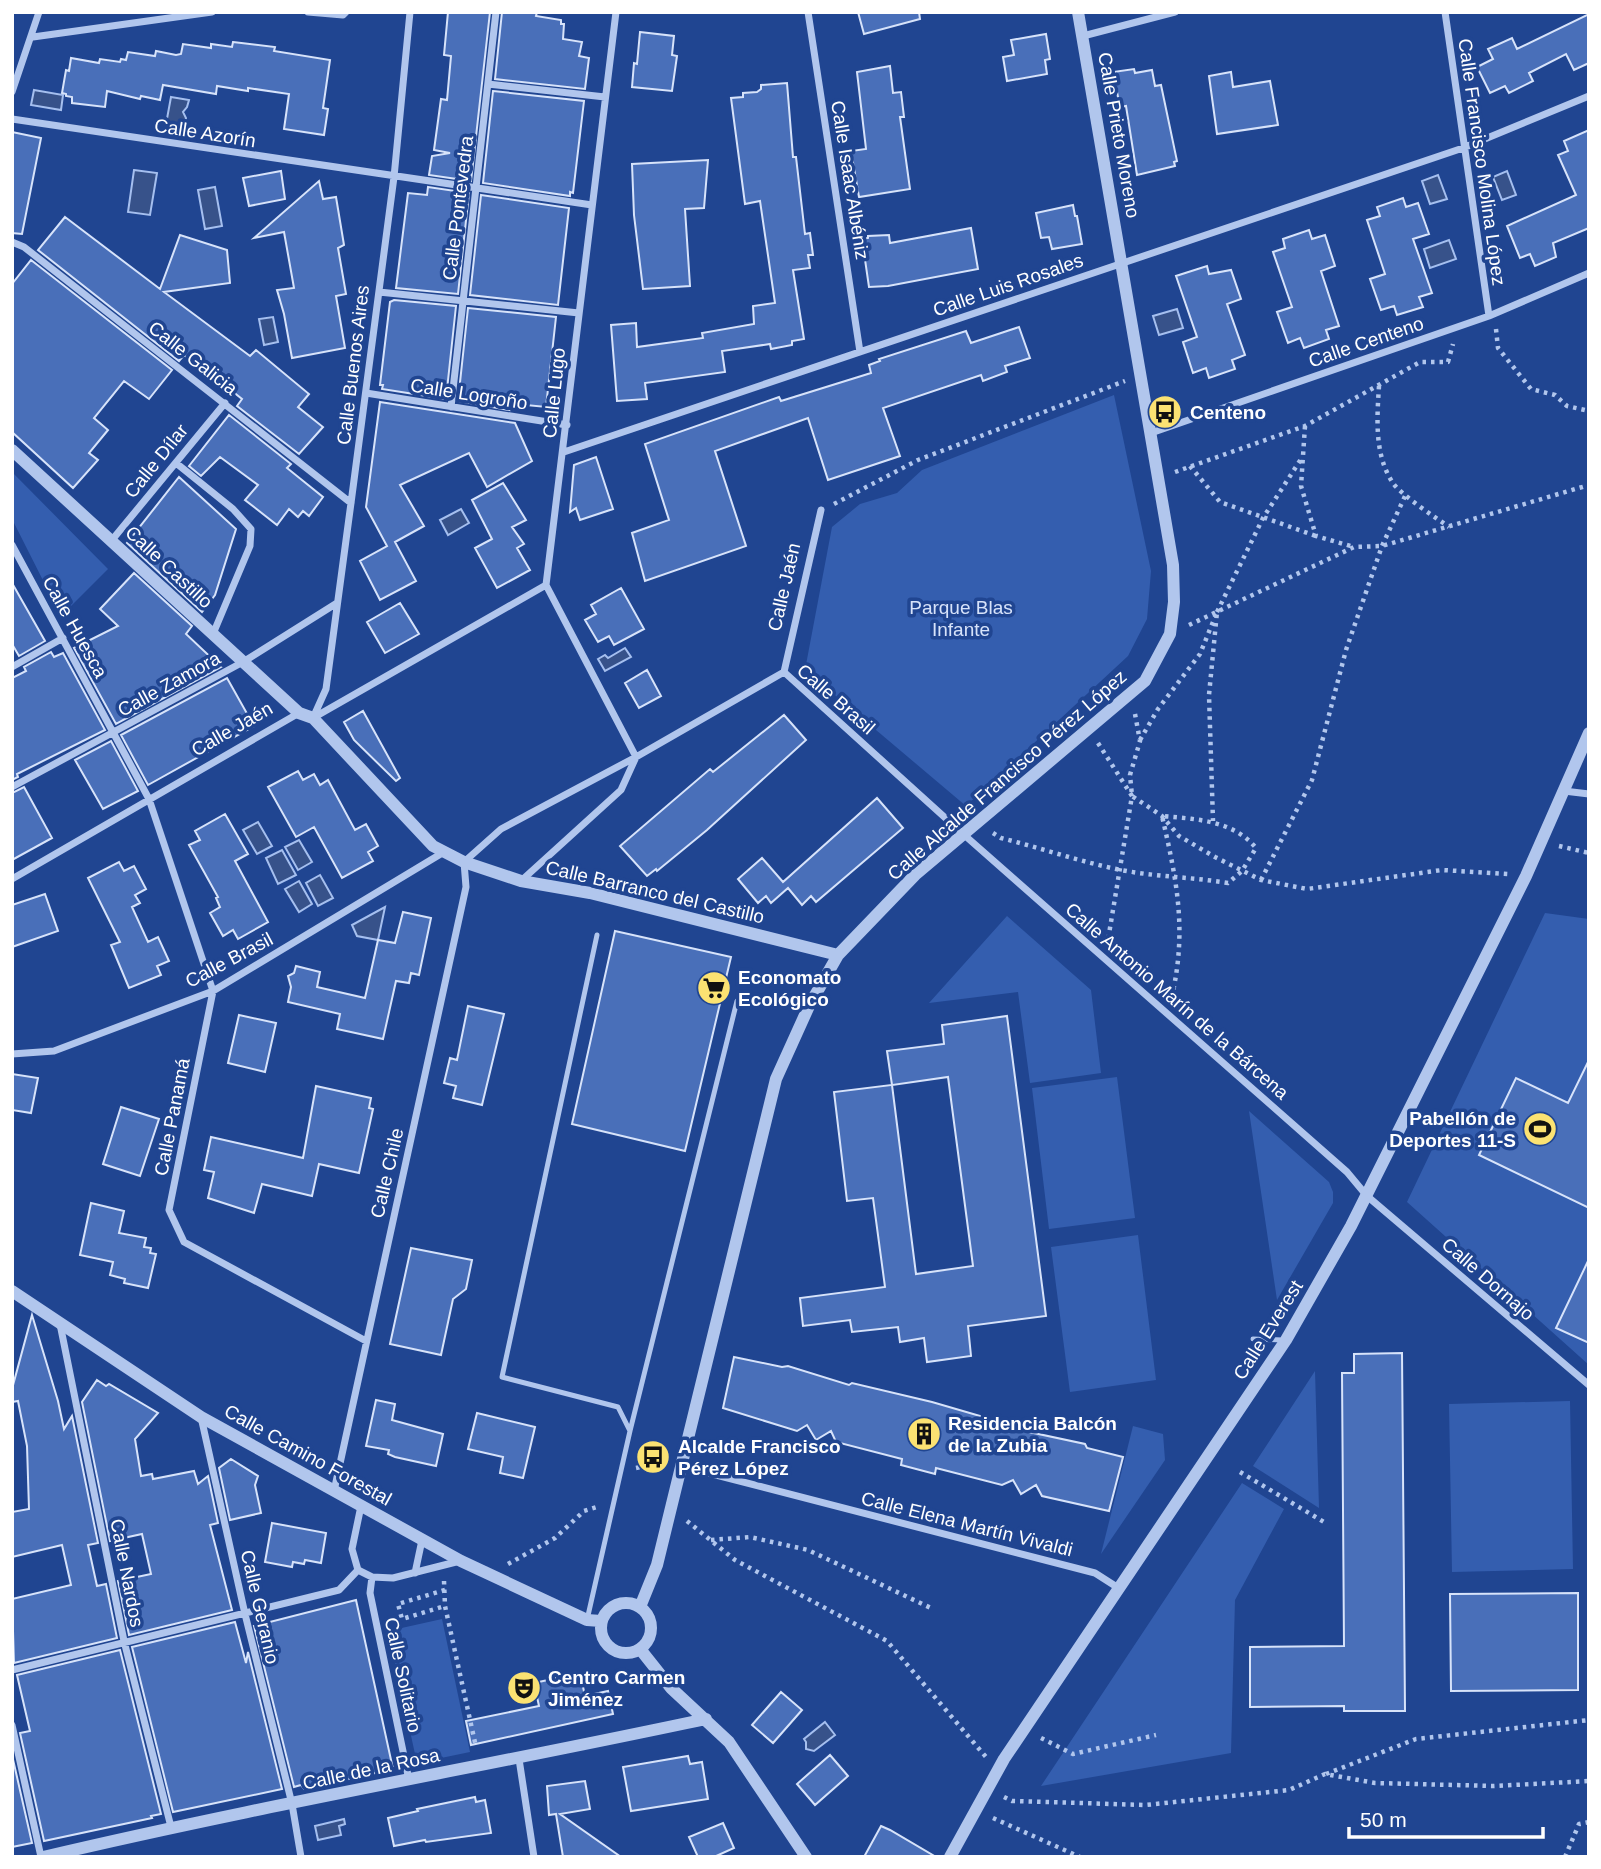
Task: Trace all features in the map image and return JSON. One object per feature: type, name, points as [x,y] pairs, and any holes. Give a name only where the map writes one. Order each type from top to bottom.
[{"type":"street","points":[[12,92],[33,37],[39,12]]},
{"type":"street","points":[[33,37],[212,12]]},
{"type":"street","points":[[308,12],[343,15],[346,12]]},
{"type":"street","name":"Calle Buenos Aires","points":[[313,718],[326,689],[338,603],[394,177],[410,12]]},
{"type":"street","name":"Calle Pontevedra","points":[[451,407],[496,12]]},
{"type":"street","name":"Calle Lugo","points":[[546,585],[616,12]]},
{"type":"street","name":"Calle Isaac Albéniz","points":[[808,12],[860,352]]},
{"type":"street","name":"Calle Prieto Moreno","points":[[1078,12],[1122,264]]},
{"type":"street","points":[[1083,36],[1175,12]]},
{"type":"street","name":"Calle Francisco Molina López","points":[[1445,12],[1489,316]]},
{"type":"street","points":[[488,84],[605,97]]},
{"type":"street","name":"Calle Luis Rosales","points":[[564,452],[1464,148],[1589,96]]},
{"type":"street","name":"Calle Azorín","points":[[12,119],[592,205]]},
{"type":"street","name":"Calle Galicia","points":[[12,242],[24,247],[351,503]]},
{"type":"street","name":"Calle Alcalde Francisco Pérez López","points":[[640,1607],[657,1565],[776,1079],[809,1006],[838,955],[915,875],[1145,681],[1170,634],[1174,602],[1173,565],[1122,264]]},
{"type":"street","name":"Calle Centeno","points":[[1151,433],[1489,316],[1589,273]]},
{"type":"street","points":[[379,292],[579,313]]},
{"type":"street","name":"Calle Logroño","points":[[366,393],[567,425]]},
{"type":"street","name":"Calle Dílar","points":[[112,540],[225,403]]},
{"type":"street","name":"Calle Castillo","points":[[12,451],[299,713]]},
{"type":"street","points":[[176,463],[233,509],[251,529],[250,547],[212,634]]},
{"type":"street","name":"Calle Jaén","points":[[784,672],[821,510]]},
{"type":"street","name":"Calle Huesca","points":[[12,545],[149,799]]},
{"type":"street","points":[[464,862],[433,846],[313,718],[546,585],[636,757],[621,790],[521,881]]},
{"type":"street","name":"Calle Zamora","points":[[12,787],[243,662],[338,603]]},
{"type":"street","points":[[12,667],[63,638]]},
{"type":"street","name":"Calle Brasil","points":[[464,862],[501,829],[636,757],[784,672],[962,833]]},
{"type":"street","name":"Calle Jaén","points":[[12,879],[299,713],[313,718]]},
{"type":"street","name":"Calle Everest","points":[[950,1857],[998,1771],[1286,1340],[1367,1196],[1526,876],[1589,733]]},
{"type":"street","points":[[1563,791],[1589,794]]},
{"type":"street","name":"Calle Panamá","points":[[149,799],[213,991],[169,1210],[184,1242],[366,1340]]},
{"type":"street","name":"Calle Antonio Marín de la Bárcena","points":[[962,833],[1347,1172],[1367,1196]]},
{"type":"street","name":"Calle Brasil","points":[[12,1054],[54,1051],[213,991],[443,852]]},
{"type":"street","name":"Calle Barranco del Castillo","points":[[464,862],[521,881],[590,893],[838,955]]},
{"type":"street","name":"Calle Chile","points":[[334,1491],[466,887],[464,862]]},
{"type":"street","name":"Calle Dornajo","points":[[1367,1196],[1589,1385]]},
{"type":"street","name":"Calle Camino Forestal","points":[[12,1292],[201,1417],[461,1561],[587,1620],[601,1621]]},
{"type":"street","name":"Calle Nardos","points":[[60,1324],[124,1641],[172,1827]]},
{"type":"street","name":"Calle Geranio","points":[[201,1417],[245,1614],[292,1804],[301,1857]]},
{"type":"street","name":"Calle Elena Martín Vivaldi","points":[[681,1466],[1095,1573],[1120,1589]]},
{"type":"street","points":[[361,1506],[352,1549],[358,1570],[373,1577],[393,1578],[461,1561]]},
{"type":"street","points":[[415,1573],[422,1540]]},
{"type":"street","points":[[12,1670],[339,1590],[358,1570]]},
{"type":"street","name":"Calle Solitario","points":[[373,1577],[370,1593],[409,1780]]},
{"type":"street","points":[[617,1604],[640,1607],[646,1613],[651,1628],[646,1643],[640,1649],[626,1654],[611,1649],[601,1636],[601,1621],[610,1608],[617,1604]]},
{"type":"street","points":[[640,1649],[671,1688],[729,1742],[806,1857]]},
{"type":"street","name":"Calle de la Rosa","points":[[42,1857],[172,1827],[519,1759],[706,1718]]},
{"type":"street","points":[[12,1725],[42,1857]]},
{"type":"street","points":[[519,1759],[534,1857]]},
{"type":"lane","points":[[597,935],[502,1377],[618,1407],[630,1431]]},
{"type":"lane","points":[[587,1620],[630,1431],[737,1001]]},
{"type":"lane","points":[[1253,1339],[1286,1340]]},
{"type":"path","points":[[1489,316],[1496,328],[1498,348],[1531,390],[1555,395],[1567,406],[1589,411]]},
{"type":"path","points":[[1159,478],[1304,426],[1420,362],[1448,362],[1458,327]]},
{"type":"path","points":[[821,510],[918,460],[1139,376]]},
{"type":"path","points":[[1379,386],[1377,423],[1382,460],[1393,485],[1450,527]]},
{"type":"path","points":[[1304,426],[1301,485],[1316,536]]},
{"type":"path","points":[[1104,958],[1132,796],[1130,775],[1140,741],[1158,709],[1200,654],[1217,612],[1263,518],[1303,456]]},
{"type":"path","points":[[1191,466],[1220,502],[1354,547],[1382,547],[1589,485]]},
{"type":"path","points":[[1261,880],[1312,780],[1346,650],[1382,547],[1406,494]]},
{"type":"path","points":[[1170,634],[1354,547]]},
{"type":"path","points":[[1213,821],[1209,695],[1217,612]]},
{"type":"path","points":[[1131,693],[1140,741]]},
{"type":"path","points":[[1088,728],[1132,796],[1162,816],[1179,836],[1261,880],[1307,889],[1442,870],[1526,876]]},
{"type":"path","points":[[976,822],[1002,838],[1120,870],[1228,883],[1242,871],[1255,848],[1248,838],[1213,821],[1162,816]]},
{"type":"path","points":[[1162,816],[1177,878],[1180,921],[1180,964],[1168,1014]]},
{"type":"path","points":[[1541,841],[1589,853]]},
{"type":"path","points":[[621,1471],[660,1463]]},
{"type":"path","points":[[1240,1472],[1324,1522]]},
{"type":"path","points":[[489,1574],[555,1538],[584,1511],[615,1500]]},
{"type":"path","points":[[670,1514],[680,1516],[735,1560],[887,1641],[998,1771]]},
{"type":"path","points":[[710,1540],[750,1537],[808,1550],[931,1608]]},
{"type":"path","points":[[445,1606],[402,1619],[398,1604],[445,1590],[445,1606],[480,1766]]},
{"type":"path","points":[[987,1789],[1012,1801],[1146,1805],[1289,1790],[1416,1738],[1589,1720]]},
{"type":"path","points":[[1025,1730],[1073,1754],[1156,1735]]},
{"type":"path","points":[[1325,1774],[1375,1783],[1494,1786],[1589,1780]]},
{"type":"path","points":[[976,1809],[1020,1832],[1080,1857]]},
{"type":"path","points":[[1567,1856],[1579,1824],[1589,1822]]},
{"type":"green space","name":"Parque Blas Infante","points":[[1114,395],[1151,571],[1147,619],[1128,656],[966,806],[805,670],[832,527],[860,504],[897,493],[922,470]]},
{"type":"green space","points":[[13,473],[108,569],[61,616],[12,519]]},
{"type":"green space","points":[[1545,913],[1589,919],[1589,1365],[1407,1202]]},
{"type":"green space","points":[[1007,916],[1091,990],[1101,1073],[1030,1083],[1018,992],[929,1003]]},
{"type":"green space","points":[[1117,1077],[1135,1218],[1049,1229],[1032,1088]]},
{"type":"green space","points":[[1249,1111],[1329,1182],[1333,1192],[1333,1203],[1277,1300]]},
{"type":"green space","points":[[1138,1235],[1156,1380],[1070,1392],[1051,1247]]},
{"type":"green space","points":[[1315,1371],[1319,1508],[1253,1466]]},
{"type":"green space","points":[[1570,1401],[1573,1569],[1452,1572],[1449,1404]]},
{"type":"green space","points":[[1133,1426],[1163,1434],[1165,1460],[1101,1554]]},
{"type":"green space","points":[[1242,1483],[1284,1509],[1235,1600],[1231,1753],[1041,1786]]},
{"type":"green space","points":[[442,1619],[470,1752],[417,1763],[388,1631]]},
{"type":"shaded area","points":[[34,90],[63,95],[61,110],[31,105]]},
{"type":"shaded area","points":[[171,97],[189,100],[183,112],[186,118],[184,126],[166,124]]},
{"type":"shaded area","points":[[134,170],[157,173],[150,215],[128,212]]},
{"type":"shaded area","points":[[1507,171],[1516,195],[1502,200],[1493,177]]},
{"type":"shaded area","points":[[1438,175],[1447,199],[1430,204],[1422,181]]},
{"type":"shaded area","points":[[215,187],[222,226],[205,229],[198,190]]},
{"type":"shaded area","points":[[1449,240],[1456,259],[1430,268],[1424,249]]},
{"type":"shaded area","points":[[1177,309],[1183,328],[1159,335],[1153,316]]},
{"type":"shaded area","points":[[273,317],[278,342],[264,345],[259,319]]},
{"type":"shaded area","points":[[461,509],[469,523],[448,535],[440,520]]},
{"type":"shaded area","points":[[625,648],[631,657],[605,671],[598,659],[605,655],[608,658]]},
{"type":"shaded area","points":[[258,822],[272,846],[257,854],[243,830]]},
{"type":"shaded area","points":[[299,840],[312,862],[298,870],[285,847]]},
{"type":"shaded area","points":[[282,850],[296,875],[278,884],[266,858]]},
{"type":"shaded area","points":[[320,875],[333,898],[318,906],[306,883]]},
{"type":"shaded area","points":[[299,881],[312,904],[299,912],[285,889]]},
{"type":"shaded area","points":[[385,907],[378,940],[357,936],[352,925]]},
{"type":"shaded area","points":[[825,1722],[835,1735],[814,1751],[806,1749],[804,1739]]},
{"type":"shaded area","points":[[344,1819],[345,1824],[339,1826],[341,1835],[318,1840],[315,1826]]},
{"type":"building","points":[[448,12],[490,12],[471,181],[429,175],[432,156],[450,153],[434,150],[441,99],[447,100],[451,56],[444,55]]},
{"type":"building","points":[[502,12],[537,12],[536,16],[561,20],[561,24],[564,24],[563,39],[582,42],[579,56],[589,58],[585,89],[495,79]]},
{"type":"building","points":[[858,12],[919,12],[920,19],[864,34]]},
{"type":"building","points":[[1589,14],[1589,63],[1574,70],[1566,54],[1529,73],[1533,81],[1509,93],[1505,86],[1490,93],[1477,67],[1493,59],[1488,49],[1512,38],[1517,49]]},
{"type":"building","points":[[640,32],[674,36],[672,55],[677,56],[672,91],[632,87]]},
{"type":"building","points":[[1046,34],[1050,59],[1045,60],[1047,74],[1007,81],[1003,57],[1014,55],[1011,40]]},
{"type":"building","points":[[233,42],[275,47],[274,51],[330,60],[323,108],[328,109],[324,135],[284,129],[289,94],[217,86],[216,94],[163,85],[160,100],[141,96],[140,99],[107,91],[105,107],[72,103],[72,97],[62,93],[71,58],[99,63],[100,59],[120,62],[121,59],[126,60],[128,52],[155,56],[156,51],[176,55],[181,54],[183,44],[211,48],[211,44],[232,47]]},
{"type":"building","points":[[890,66],[893,93],[901,92],[904,117],[900,117],[910,189],[859,197],[851,151],[866,149],[857,72]]},
{"type":"building","points":[[1134,69],[1135,73],[1152,70],[1155,86],[1161,85],[1177,161],[1174,162],[1175,166],[1137,175],[1126,106],[1120,107],[1113,72]]},
{"type":"building","points":[[1231,72],[1233,87],[1270,81],[1278,125],[1217,134],[1209,76]]},
{"type":"building","points":[[787,83],[793,157],[796,157],[805,234],[810,233],[813,255],[808,255],[810,268],[793,270],[804,339],[792,341],[792,345],[771,349],[770,344],[722,351],[725,372],[645,383],[647,399],[617,401],[611,325],[636,323],[637,347],[703,338],[702,333],[754,324],[753,306],[775,303],[760,201],[745,204],[731,98],[743,97],[743,93],[757,92],[761,85]]},
{"type":"building","points":[[493,91],[584,101],[573,193],[570,192],[570,196],[483,183]]},
{"type":"building","points":[[1589,130],[1589,228],[1553,243],[1556,257],[1535,266],[1530,254],[1520,258],[1507,226],[1576,195],[1558,155],[1568,151],[1564,141]]},
{"type":"building","points":[[12,132],[41,138],[22,234],[12,233]]},
{"type":"building","points":[[708,160],[704,208],[685,209],[690,286],[643,289],[634,215],[632,164]]},
{"type":"building","points":[[281,171],[285,199],[249,206],[243,178]]},
{"type":"building","points":[[319,181],[323,199],[336,197],[344,245],[338,248],[346,294],[336,296],[345,348],[292,358],[277,290],[294,288],[284,232],[254,238]]},
{"type":"building","points":[[428,187],[469,193],[458,294],[396,288],[408,193],[427,195]]},
{"type":"building","points":[[481,195],[569,208],[558,305],[470,295]]},
{"type":"building","points":[[1403,198],[1406,207],[1418,203],[1429,234],[1413,239],[1432,293],[1419,297],[1423,307],[1397,315],[1394,306],[1381,310],[1370,279],[1385,274],[1367,220],[1380,216],[1377,207]]},
{"type":"building","points":[[1073,205],[1082,244],[1052,249],[1049,237],[1041,238],[1036,213]]},
{"type":"building","points":[[65,217],[160,289],[180,235],[227,250],[230,283],[164,292],[250,356],[256,350],[309,394],[298,407],[323,427],[299,454],[237,406],[242,399],[227,387],[184,355],[179,361],[38,250]]},
{"type":"building","points":[[971,228],[978,269],[888,286],[869,287],[862,239],[889,235],[890,243]]},
{"type":"building","points":[[1309,230],[1312,239],[1325,235],[1335,266],[1321,271],[1339,326],[1326,330],[1329,339],[1304,348],[1300,338],[1288,343],[1277,312],[1292,307],[1273,252],[1285,248],[1283,239]]},
{"type":"building","points":[[31,260],[172,370],[149,399],[124,381],[94,418],[108,430],[89,453],[98,460],[73,488],[12,432],[12,284]]},
{"type":"building","points":[[1207,266],[1209,274],[1231,270],[1241,299],[1227,304],[1245,355],[1232,360],[1235,369],[1209,378],[1206,368],[1193,373],[1183,342],[1197,337],[1176,276]]},
{"type":"building","points":[[394,300],[456,306],[446,399],[382,389],[383,385],[380,385],[390,302]]},
{"type":"building","points":[[468,308],[556,317],[546,407],[506,403],[509,410],[458,401]]},
{"type":"building","points":[[1019,327],[1030,358],[1005,366],[1007,372],[983,381],[981,375],[883,408],[900,456],[828,480],[808,418],[715,451],[746,546],[645,581],[632,533],[669,520],[645,444],[779,397],[781,401],[871,373],[869,365],[880,361],[879,359],[966,331],[971,343]]},
{"type":"building","points":[[380,402],[515,423],[532,461],[487,487],[469,453],[400,485],[424,526],[395,542],[416,581],[380,600],[360,561],[387,546],[366,507]]},
{"type":"building","points":[[229,415],[291,464],[287,468],[323,497],[309,516],[303,511],[298,517],[289,509],[277,525],[245,500],[258,485],[220,457],[201,476],[189,466]]},
{"type":"building","points":[[596,457],[613,509],[580,520],[576,508],[570,512],[574,465]]},
{"type":"building","points":[[179,477],[236,529],[215,595],[202,612],[127,543]]},
{"type":"building","points":[[503,483],[526,520],[512,527],[524,544],[517,548],[530,570],[497,588],[475,548],[492,539],[472,500]]},
{"type":"building","points":[[134,573],[192,626],[186,634],[221,667],[116,724],[74,648],[118,626],[100,609]]},
{"type":"building","points":[[12,583],[45,641],[19,656],[12,644]]},
{"type":"building","points":[[621,588],[644,629],[614,645],[609,636],[598,642],[585,620],[596,614],[591,605]]},
{"type":"building","points":[[400,603],[419,634],[385,653],[367,622]]},
{"type":"building","points":[[51,652],[54,657],[63,653],[105,730],[17,774],[18,777],[12,780],[12,678],[26,671],[24,667]]},
{"type":"building","points":[[647,670],[661,696],[639,708],[625,683]]},
{"type":"building","points":[[227,678],[254,726],[148,785],[121,735]]},
{"type":"building","points":[[363,711],[400,778],[396,781],[354,740],[344,722]]},
{"type":"building","points":[[784,715],[806,740],[707,830],[657,871],[656,869],[647,876],[620,846],[710,769],[713,772]]},
{"type":"building","points":[[111,741],[138,791],[103,809],[75,760]]},
{"type":"building","points":[[298,771],[303,780],[314,774],[320,785],[328,780],[355,830],[366,824],[378,846],[368,852],[373,861],[342,878],[314,827],[296,837],[268,787]]},
{"type":"building","points":[[24,787],[52,838],[12,860],[12,793]]},
{"type":"building","points":[[877,798],[903,828],[816,902],[811,896],[802,905],[788,888],[771,903],[766,896],[758,903],[738,879],[762,858],[783,882]]},
{"type":"building","points":[[225,814],[248,854],[235,861],[268,922],[238,939],[233,930],[223,936],[210,913],[220,907],[216,898],[218,897],[189,845],[200,840],[195,831]]},
{"type":"building","points":[[119,862],[124,871],[134,866],[146,889],[135,895],[140,903],[132,907],[148,942],[158,937],[169,961],[157,966],[161,975],[129,988],[111,945],[120,942],[88,878]]},
{"type":"building","points":[[45,894],[58,931],[12,947],[12,905]]},
{"type":"building","points":[[403,912],[431,918],[419,975],[411,973],[409,983],[396,981],[383,1039],[337,1029],[340,1014],[288,1002],[291,987],[288,976],[294,973],[296,966],[320,972],[317,987],[365,998],[378,940],[395,943]]},
{"type":"building","points":[[615,931],[731,957],[685,1151],[572,1124]]},
{"type":"building","points":[[468,1006],[504,1014],[482,1105],[453,1098],[456,1086],[444,1083],[450,1058],[457,1060]]},
{"type":"building","points":[[239,1015],[276,1023],[265,1072],[228,1063]]},
{"type":"building","points":[[1007,1016],[1046,1316],[968,1326],[971,1356],[927,1362],[924,1338],[900,1342],[898,1327],[852,1332],[850,1320],[803,1326],[800,1298],[885,1287],[873,1198],[847,1201],[834,1092],[892,1085],[887,1051],[944,1044],[942,1025]],"holes":[[[948,1077],[973,1266],[916,1274],[892,1085]]]},
{"type":"building","name":"Pabellón de Deportes 11-S","points":[[1589,1060],[1589,1208],[1479,1155],[1516,1078],[1568,1103]]},
{"type":"building","points":[[12,1074],[38,1078],[31,1113],[12,1110]]},
{"type":"building","points":[[316,1086],[371,1098],[369,1108],[373,1109],[359,1173],[319,1164],[312,1196],[262,1184],[254,1213],[208,1198],[214,1172],[204,1170],[211,1137],[303,1158]]},
{"type":"building","points":[[121,1107],[159,1119],[140,1176],[103,1164]]},
{"type":"building","points":[[91,1203],[124,1211],[119,1233],[146,1238],[144,1247],[151,1248],[150,1253],[156,1254],[148,1288],[124,1283],[125,1279],[110,1275],[113,1262],[80,1255]]},
{"type":"building","points":[[411,1248],[472,1260],[466,1289],[453,1299],[441,1355],[390,1344]]},
{"type":"building","points":[[1589,1259],[1589,1343],[1556,1328]]},
{"type":"building","points":[[32,1315],[64,1429],[72,1416],[98,1543],[88,1545],[97,1586],[106,1584],[117,1638],[14,1663],[12,1599],[71,1585],[62,1545],[12,1557],[12,1512],[29,1509],[27,1446],[18,1401],[12,1402],[12,1389]]},
{"type":"building","points":[[1402,1353],[1405,1711],[1344,1711],[1344,1706],[1250,1707],[1250,1647],[1344,1646],[1342,1373],[1354,1373],[1354,1354]]},
{"type":"building","name":"Residencia Balcón de la Zubia","points":[[734,1357],[788,1366],[849,1385],[852,1383],[932,1402],[1018,1427],[1020,1430],[1085,1444],[1087,1448],[1123,1457],[1109,1511],[1042,1496],[1036,1485],[1021,1494],[1013,1480],[1002,1485],[936,1468],[935,1474],[901,1465],[902,1459],[836,1442],[831,1431],[816,1440],[807,1425],[797,1431],[723,1408]]},
{"type":"building","points":[[97,1380],[106,1386],[109,1384],[158,1413],[135,1439],[141,1476],[152,1474],[153,1479],[194,1471],[198,1484],[208,1476],[218,1523],[210,1525],[232,1610],[129,1635],[118,1581],[151,1574],[142,1534],[110,1541],[82,1402]]},
{"type":"building","points":[[376,1400],[395,1404],[392,1420],[443,1434],[436,1466],[395,1457],[388,1454],[389,1450],[366,1446]]},
{"type":"building","points":[[477,1413],[535,1427],[523,1478],[500,1473],[503,1457],[468,1449]]},
{"type":"building","points":[[231,1459],[258,1476],[255,1485],[261,1513],[230,1520],[219,1468]]},
{"type":"building","points":[[272,1523],[326,1533],[321,1563],[305,1560],[304,1564],[293,1562],[292,1567],[265,1562]]},
{"type":"building","points":[[1578,1593],[1578,1690],[1451,1691],[1450,1594]]},
{"type":"building","points":[[356,1600],[393,1769],[304,1789],[301,1785],[294,1787],[254,1626]]},
{"type":"building","points":[[235,1622],[246,1663],[248,1652],[282,1789],[173,1812],[132,1647]]},
{"type":"building","points":[[120,1650],[161,1814],[44,1841],[20,1733],[30,1731],[17,1675]]},
{"type":"building","points":[[580,1673],[585,1696],[608,1691],[613,1714],[471,1745],[466,1721],[539,1706],[534,1683]]},
{"type":"building","points":[[781,1692],[802,1710],[773,1743],[752,1725]]},
{"type":"building","points":[[12,1755],[32,1843],[12,1847]]},
{"type":"building","points":[[830,1755],[848,1776],[815,1805],[797,1784]]},
{"type":"building","points":[[688,1756],[690,1764],[702,1762],[708,1799],[631,1811],[623,1767]]},
{"type":"building","points":[[585,1781],[590,1809],[560,1814],[621,1857],[563,1857],[556,1814],[549,1815],[547,1786]]},
{"type":"building","points":[[475,1797],[476,1802],[485,1800],[491,1833],[394,1846],[388,1818]]},
{"type":"building","points":[[723,1823],[734,1848],[714,1857],[698,1857],[689,1837]]},
{"type":"building","points":[[881,1826],[890,1830],[936,1857],[864,1857]]},
{"type":"place","name":"Centeno","points":[[1165,412]]},
{"type":"place","name":"Economato Ecológico","points":[[714,988]]},
{"type":"place","name":"Pabellón de Deportes 11-S","points":[[1540,1129]]},
{"type":"place","name":"Residencia Balcón de la Zubia","points":[[924,1434]]},
{"type":"place","name":"Alcalde Francisco Pérez López","points":[[653,1457]]},
{"type":"place","name":"Centro Carmen Jiménez","points":[[524,1688]]}]
